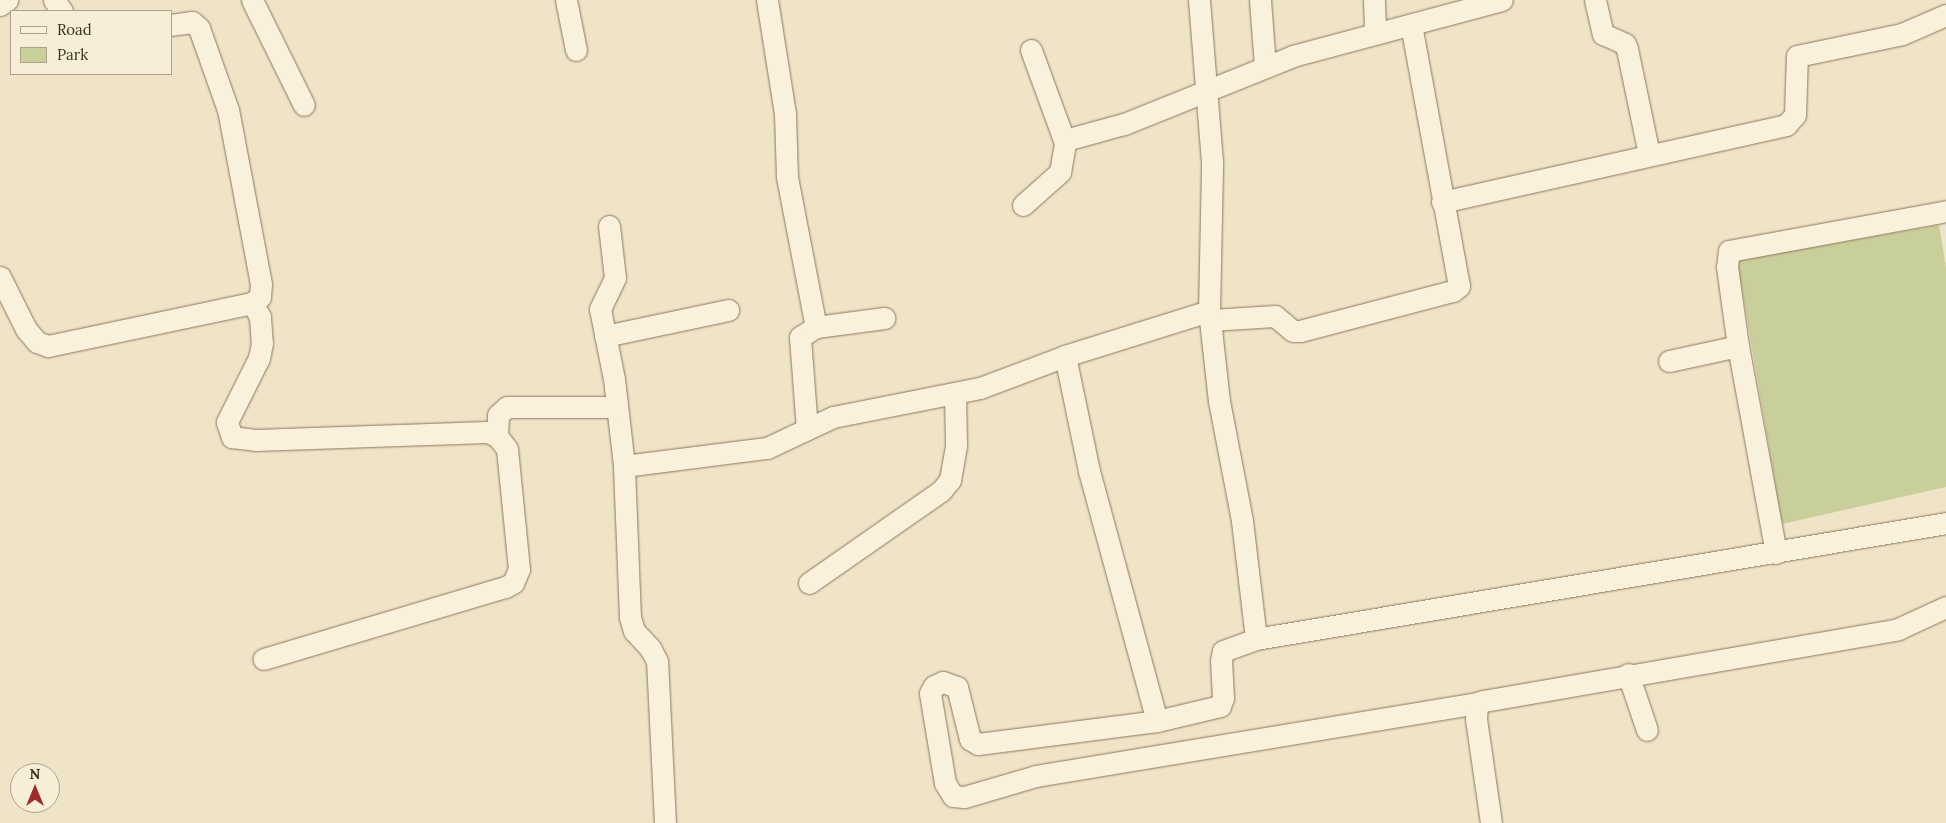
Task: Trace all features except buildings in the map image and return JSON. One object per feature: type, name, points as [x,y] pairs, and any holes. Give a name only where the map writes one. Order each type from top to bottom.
[{"type":"street","points":[[0,5],[7,0]]},
{"type":"street","points":[[252,0],[304,106]]},
{"type":"street","points":[[566,0],[576,50]]},
{"type":"street","points":[[767,0],[785,114],[787,177],[816,327]]},
{"type":"street","points":[[1199,0],[1212,162],[1210,316],[1219,401],[1242,521],[1256,639]]},
{"type":"street","points":[[1260,0],[1265,67]]},
{"type":"street","points":[[1374,0],[1375,34]]},
{"type":"street","points":[[1065,143],[1076,136],[1124,124],[1265,67],[1375,34],[1502,0]]},
{"type":"street","points":[[1595,0],[1604,34],[1620,41],[1627,49],[1649,154]]},
{"type":"street","points":[[1442,202],[1649,154],[1786,125],[1795,115],[1797,56],[1902,34],[1946,15]]},
{"type":"street","points":[[0,277],[26,329],[37,342],[48,346],[252,303],[260,297],[261,284],[228,110],[198,28],[192,22],[172,25]]},
{"type":"street","points":[[624,466],[767,448],[807,429],[863,410],[955,395],[1065,356],[1210,316],[1275,316],[1296,332],[1453,291],[1459,286],[1460,279],[1442,202],[1411,25]]},
{"type":"street","points":[[1023,205],[1060,172],[1065,143],[1031,50]]},
{"type":"street","points":[[1776,553],[1738,346],[1727,267],[1729,251],[1946,211]]},
{"type":"street","points":[[609,226],[615,278],[600,309],[617,408],[624,466],[630,618],[634,631],[650,648],[657,661],[665,823]]},
{"type":"street","points":[[252,303],[260,317],[262,343],[259,358],[227,422],[232,437],[256,440],[487,432],[497,436],[507,448],[519,569],[513,583],[263,659]]},
{"type":"street","points":[[605,336],[728,310]]},
{"type":"street","points":[[807,429],[798,347],[800,337],[816,327],[884,318]]},
{"type":"street","points":[[1669,361],[1738,346]]},
{"type":"street","points":[[1065,356],[1088,471],[1156,721]]},
{"type":"street","points":[[809,583],[941,491],[950,480],[956,445],[955,395]]},
{"type":"street","points":[[497,436],[498,415],[507,407],[617,408]]},
{"type":"street","points":[[1946,523],[1256,639],[1230,646],[1224,651],[1221,661],[1223,698],[1220,706],[1156,721],[978,744],[970,739],[957,687],[943,682],[934,686],[930,693],[945,784],[953,796],[964,797],[1036,776],[1477,704],[1628,674],[1898,629],[1946,607]]},
{"type":"street","points":[[1628,674],[1647,730]]},
{"type":"street","points":[[1477,704],[1476,719],[1491,823]]},
{"type":"green space","points":[[1939,225],[1946,267],[1946,487],[1782,524],[1737,260]]}]
